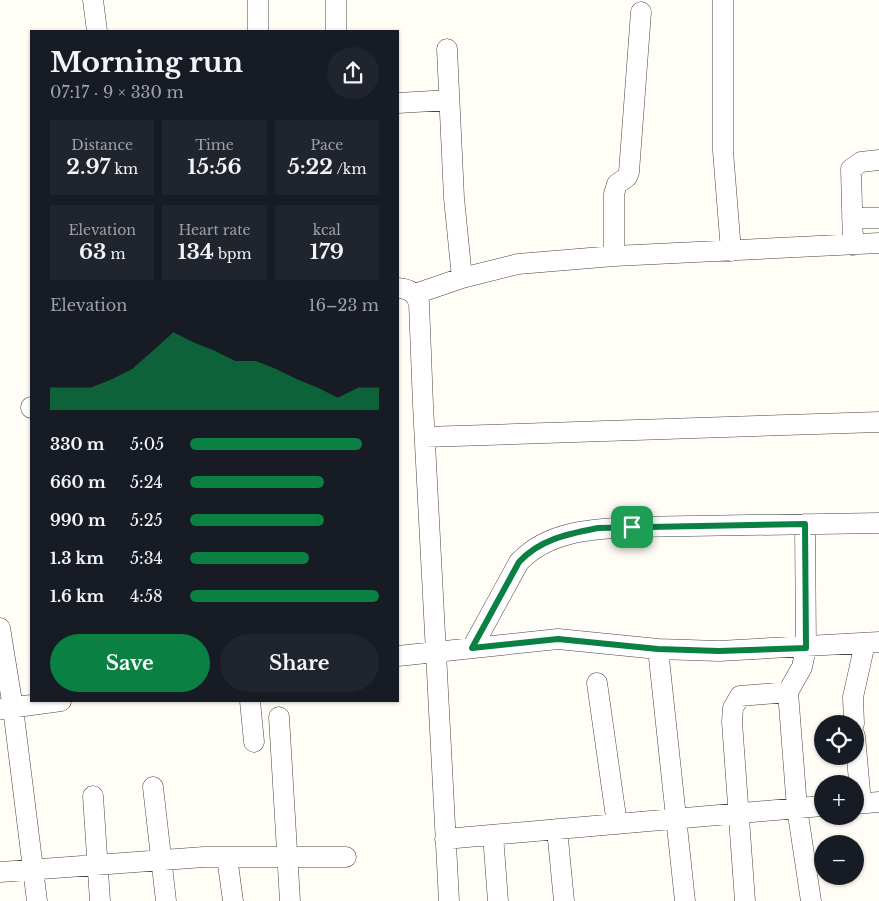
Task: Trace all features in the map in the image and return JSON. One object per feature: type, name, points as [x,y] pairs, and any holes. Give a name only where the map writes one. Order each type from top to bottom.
[{"type":"street","points":[[93,0],[97,30]]},
{"type":"street","points":[[258,0],[258,30]]},
{"type":"street","points":[[336,0],[336,30]]},
{"type":"street","points":[[723,0],[723,151],[730,251]]},
{"type":"street","points":[[614,256],[616,187],[627,178],[629,172],[641,12]]},
{"type":"street","points":[[447,49],[454,198],[462,278]]},
{"type":"street","points":[[399,103],[449,100]]},
{"type":"street","points":[[853,244],[851,169],[861,162],[879,160]]},
{"type":"street","points":[[852,218],[879,218]]},
{"type":"street","points":[[406,291],[518,264],[614,256],[879,243]]},
{"type":"street","points":[[406,291],[419,303],[449,901]]},
{"type":"street","points":[[425,437],[879,422]]},
{"type":"street","points":[[472,648],[519,562],[528,552],[543,543],[568,534],[598,528],[879,523]]},
{"type":"street","points":[[805,524],[806,648],[802,667],[788,692],[797,808],[811,901]]},
{"type":"street","points":[[0,628],[7,709],[37,901]]},
{"type":"street","points":[[399,656],[558,639],[658,649],[719,651],[806,648],[872,642],[853,697],[854,715]]},
{"type":"street","points":[[658,649],[678,819],[685,901]]},
{"type":"street","points":[[597,683],[618,824]]},
{"type":"street","points":[[745,901],[732,722],[736,700],[740,696],[747,694],[788,692]]},
{"type":"street","points":[[7,709],[55,702]]},
{"type":"street","points":[[250,702],[254,742]]},
{"type":"street","points":[[279,717],[290,901]]},
{"type":"street","points":[[859,765],[865,803]]},
{"type":"street","points":[[153,788],[166,901]]},
{"type":"street","points":[[92,796],[100,901]]},
{"type":"street","points":[[445,839],[814,807]]},
{"type":"street","points":[[557,829],[564,901]]},
{"type":"street","points":[[493,835],[498,901]]},
{"type":"street","points":[[0,872],[33,868],[160,860],[227,857],[346,856]]},
{"type":"street","points":[[227,857],[233,901]]},
{"type":"route","points":[[805,524],[806,648],[719,651],[658,649],[558,639],[472,648],[519,562],[528,552],[543,543],[568,534],[598,528],[632,527],[805,524]]}]
